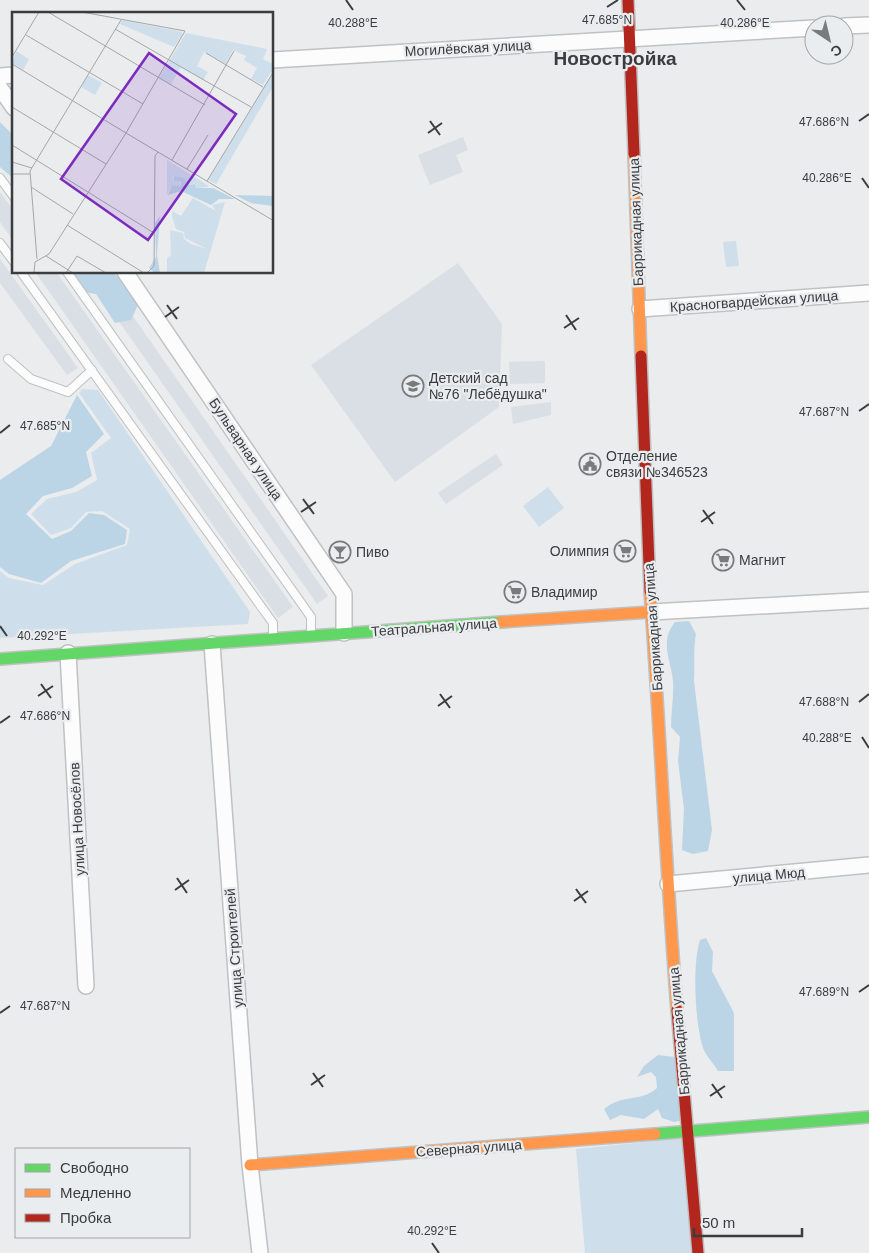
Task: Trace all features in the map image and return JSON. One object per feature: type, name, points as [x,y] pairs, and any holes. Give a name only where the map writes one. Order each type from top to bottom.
[{"type":"main road","name":"Баррикадная улица","points":[[628,0],[651,612],[662,756],[668,884],[679,1042],[698,1253]]},
{"type":"main road","name":"Театральная улица","points":[[0,659],[651,612]]},
{"type":"main road","name":"Северная улица","points":[[250,1165],[869,1117]]},
{"type":"street","points":[[854,26],[869,25]]},
{"type":"street","name":"Могилёвская улица","points":[[274,60],[804,29]]},
{"type":"street","points":[[0,88],[12,105]]},
{"type":"street","name":"Бульварная улица","points":[[126,274],[344,594],[344,633]]},
{"type":"street","name":"Красногвардейская улица","points":[[640,309],[869,293]]},
{"type":"street","name":"Театральная улица","points":[[651,612],[869,600]]},
{"type":"street","name":"улица Строителей","points":[[212,644],[250,1165],[260,1253]]},
{"type":"street","name":"улица Новосёлов","points":[[68,653],[86,986]]},
{"type":"street","name":"улица Мюд","points":[[668,884],[869,865]]},
{"type":"lane","points":[[0,178],[12,194]]},
{"type":"lane","points":[[0,243],[12,259]]},
{"type":"lane","points":[[22,274],[273,623],[273,639]]},
{"type":"lane","points":[[69,274],[311,617],[311,636]]},
{"type":"lane","points":[[8,359],[31,379],[68,392],[92,370]]},
{"type":"shaded area","points":[[0,122],[12,134],[12,177],[0,167]]},
{"type":"shaded area","points":[[463,137],[468,150],[456,155],[463,172],[430,185],[418,155]]},
{"type":"shaded area","points":[[0,192],[12,208],[12,239],[0,222]]},
{"type":"shaded area","points":[[736,241],[739,266],[726,267],[723,242]]},
{"type":"shaded area","points":[[0,259],[78,368],[67,375],[0,283]]},
{"type":"shaded area","name":"Детский сад №76 \"Лебёдушка\"","points":[[458,263],[502,324],[499,407],[395,482],[311,365]]},
{"type":"shaded area","points":[[37,274],[58,274],[293,607],[278,618]]},
{"type":"shaded area","points":[[66,274],[115,274],[137,298],[137,307],[131,320],[115,323],[96,294],[76,291]]},
{"type":"shaded area","points":[[86,274],[103,274],[137,322],[328,596],[317,604]]},
{"type":"shaded area","points":[[545,361],[545,383],[510,384],[509,362]]},
{"type":"shaded area","points":[[82,389],[98,390],[250,612],[248,624],[0,638],[0,571],[9,578],[43,585],[75,564],[127,545],[130,529],[102,511],[86,512],[71,528],[51,535],[31,514],[47,499],[76,492],[97,480],[91,453],[111,438],[79,393]]},
{"type":"shaded area","points":[[77,395],[104,434],[86,452],[92,476],[72,488],[43,496],[26,514],[52,539],[71,531],[89,513],[104,515],[127,530],[125,544],[71,561],[41,583],[9,574],[0,567],[0,480],[51,446]]},
{"type":"shaded area","points":[[551,402],[551,415],[513,424],[511,407]]},
{"type":"shaded area","points":[[496,454],[503,465],[446,504],[438,493]]},
{"type":"shaded area","points":[[548,487],[564,508],[539,527],[523,506]]},
{"type":"shaded area","points":[[689,621],[696,634],[694,681],[712,830],[708,851],[693,854],[682,850],[684,809],[678,761],[680,737],[671,727],[673,681],[667,651],[670,629],[675,622]]},
{"type":"shaded area","points":[[706,938],[713,952],[712,971],[734,1013],[734,1071],[718,1071],[704,1051],[700,1037],[695,979],[700,940]]},
{"type":"shaded area","points":[[658,1055],[675,1057],[683,1120],[674,1122],[662,1118],[658,1109],[644,1119],[621,1115],[610,1120],[604,1109],[611,1104],[651,1093],[657,1088],[656,1077],[651,1072],[637,1077],[644,1066]]},
{"type":"shaded area","points":[[683,1138],[691,1253],[585,1253],[576,1149]]},
{"type":"traffic: fast","points":[[0,659],[501,622]]},
{"type":"traffic: fast","points":[[655,1134],[869,1117]]},
{"type":"traffic: slow","points":[[634,154],[641,356]]},
{"type":"traffic: slow","points":[[650,591],[677,1010]]},
{"type":"traffic: slow","points":[[501,622],[651,612]]},
{"type":"traffic: slow","points":[[250,1165],[655,1134]]},
{"type":"traffic: jam","points":[[628,0],[634,154]]},
{"type":"traffic: jam","points":[[641,356],[650,591]]},
{"type":"traffic: jam","points":[[677,1010],[698,1253]]},
{"type":"place","name":"Детский сад №76 \"Лебёдушка\"","points":[[413,386]]},
{"type":"place","name":"Отделение связи №346523","points":[[590,464]]},
{"type":"place","name":"Олимпия","points":[[625,551]]},
{"type":"place","name":"Пиво","points":[[340,552]]},
{"type":"place","name":"Магнит","points":[[723,560]]},
{"type":"place","name":"Владимир","points":[[515,592]]},
{"type":"district","name":"Новостройка","points":[[615,58]]}]
